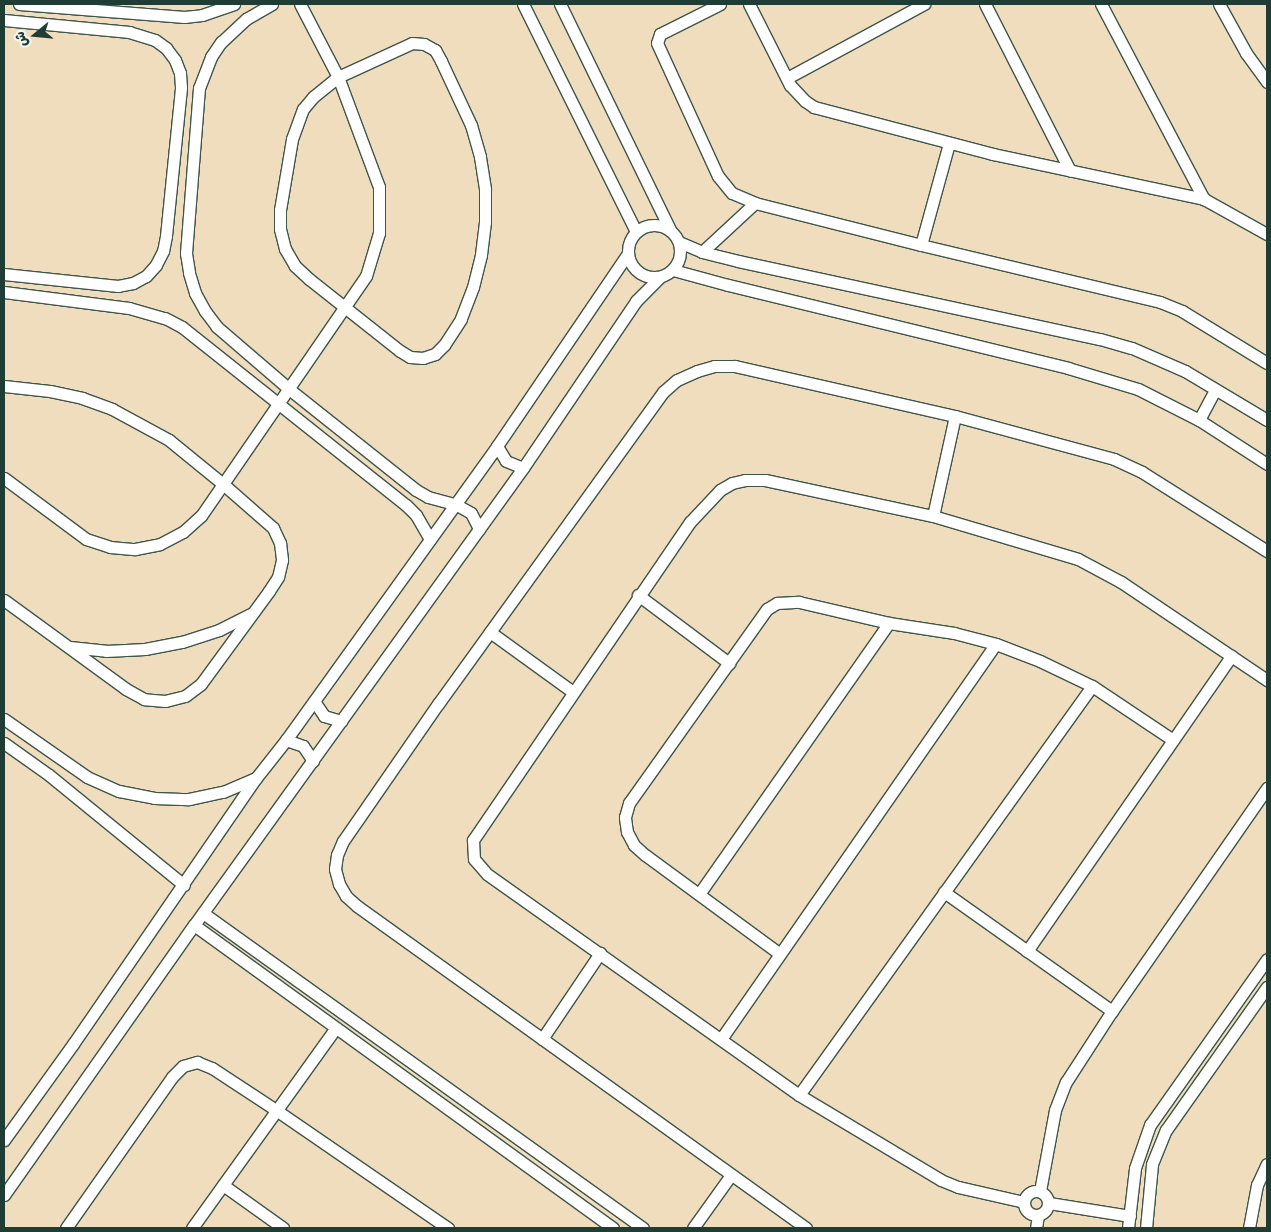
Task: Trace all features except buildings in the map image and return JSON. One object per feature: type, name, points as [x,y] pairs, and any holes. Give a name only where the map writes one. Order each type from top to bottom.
[{"type":"street","points":[[19,4],[134,11],[184,17],[219,10],[234,4]]},
{"type":"street","points":[[272,4],[246,19],[221,42],[211,57],[199,88],[186,253],[189,273],[205,311],[217,327],[288,388],[416,490],[428,497],[455,504],[471,513],[479,529]]},
{"type":"street","points":[[4,478],[86,539],[110,547],[135,549],[160,544],[182,532],[202,516],[366,276],[379,233],[379,187],[338,76],[300,4]]},
{"type":"street","points":[[523,4],[636,232]]},
{"type":"street","points":[[560,4],[670,230],[679,242],[702,252],[1100,339],[1158,358],[1186,371],[1267,420]]},
{"type":"street","points":[[720,4],[660,34],[657,38],[658,48],[718,176],[732,193],[755,203],[1170,306],[1267,363]]},
{"type":"street","points":[[749,4],[797,94],[814,106],[949,142],[1070,171],[1204,199],[1267,234]]},
{"type":"street","points":[[787,78],[924,4]]},
{"type":"street","points":[[985,4],[1070,171]]},
{"type":"street","points":[[1101,4],[1204,199]]},
{"type":"street","points":[[1219,4],[1246,53],[1267,82]]},
{"type":"street","points":[[129,32],[134,11]]},
{"type":"street","points":[[4,20],[129,32],[154,40],[166,48],[178,66],[181,88],[163,251],[156,265],[146,276],[133,283],[118,286],[4,274]]},
{"type":"street","points":[[412,43],[424,44],[434,50],[471,125],[480,157],[485,190],[481,255],[473,287],[461,319],[435,354],[423,358],[410,357],[344,308],[295,266],[285,248],[280,229],[280,210],[296,123],[303,109],[313,97],[338,76],[412,43]]},
{"type":"street","points":[[181,88],[199,88]]},
{"type":"street","points":[[921,245],[949,142]]},
{"type":"street","points":[[702,252],[755,203]]},
{"type":"street","points":[[660,277],[645,276],[633,267],[628,253],[628,245],[636,232],[648,225],[664,226],[670,230]]},
{"type":"street","points":[[4,1195],[203,912],[523,468],[636,301],[660,277],[673,270],[680,257],[679,242]]},
{"type":"street","points":[[163,251],[186,253]]},
{"type":"street","points":[[4,1140],[184,885],[256,778],[286,740],[497,446],[628,253]]},
{"type":"street","points":[[673,270],[1099,376],[1138,389],[1199,420],[1267,464]]},
{"type":"street","points":[[4,292],[129,308],[165,318],[182,327],[406,505],[416,515],[430,539]]},
{"type":"street","points":[[806,1228],[357,906],[346,896],[338,884],[337,855],[343,841],[490,632],[663,392],[677,380],[697,371],[714,366],[735,366],[955,416],[1128,465],[1267,551]]},
{"type":"street","points":[[4,386],[50,390],[112,409],[169,440],[273,528],[280,544],[282,560],[278,576],[201,684],[185,696],[165,701],[144,699],[126,689],[4,600]]},
{"type":"street","points":[[1199,420],[1215,390]]},
{"type":"street","points":[[933,516],[955,416]]},
{"type":"street","points":[[497,446],[506,461],[523,468]]},
{"type":"street","points":[[1024,1202],[965,1189],[941,1180],[799,1096],[487,874],[474,859],[473,840],[690,522],[706,502],[720,490],[732,483],[744,480],[765,480],[933,516],[1041,547],[1091,565],[1122,582],[1267,680]]},
{"type":"street","points":[[638,596],[729,663]]},
{"type":"street","points":[[780,954],[634,845],[627,832],[625,817],[629,803],[767,609],[777,604],[798,602],[889,623],[954,633],[996,644],[1040,661],[1092,686],[1173,740]]},
{"type":"street","points":[[68,646],[106,651],[154,648],[182,642],[219,630],[253,612]]},
{"type":"street","points":[[699,894],[889,623]]},
{"type":"street","points":[[490,632],[573,692]]},
{"type":"street","points":[[721,1039],[996,644]]},
{"type":"street","points":[[1027,951],[1232,656]]},
{"type":"street","points":[[799,1096],[1092,686]]},
{"type":"street","points":[[314,701],[324,716],[340,721]]},
{"type":"street","points":[[4,718],[87,778],[119,791],[154,798],[189,799],[223,792],[256,778]]},
{"type":"street","points":[[286,740],[303,746],[313,761]]},
{"type":"street","points":[[4,743],[49,775],[184,885]]},
{"type":"street","points":[[1040,1191],[1059,1096],[1074,1068],[1267,788]]},
{"type":"street","points":[[944,892],[1112,1011]]},
{"type":"street","points":[[203,912],[643,1228]]},
{"type":"street","points":[[194,925],[610,1227]]},
{"type":"street","points":[[248,966],[259,952]]},
{"type":"street","points":[[542,1039],[600,954]]},
{"type":"street","points":[[1128,1228],[1135,1168],[1145,1135],[1158,1113],[1267,959]]},
{"type":"street","points":[[1146,1228],[1152,1164],[1166,1130],[1267,987]]},
{"type":"street","points":[[192,1228],[335,1028]]},
{"type":"street","points":[[1203,1049],[1216,1060]]},
{"type":"street","points":[[66,1228],[172,1077],[183,1066],[198,1062],[212,1068],[276,1110],[448,1228]]},
{"type":"street","points":[[1249,1228],[1257,1185],[1267,1164]]},
{"type":"street","points":[[549,1182],[558,1167]]},
{"type":"street","points":[[693,1228],[731,1175]]},
{"type":"street","points":[[223,1185],[283,1228]]},
{"type":"street","points":[[1038,1215],[1027,1210],[1024,1202],[1027,1194],[1040,1191]]},
{"type":"street","points":[[1038,1215],[1047,1210],[1049,1203],[1046,1196],[1040,1191]]},
{"type":"street","points":[[1049,1203],[1130,1216]]},
{"type":"street","points":[[1036,1228],[1038,1215]]}]
